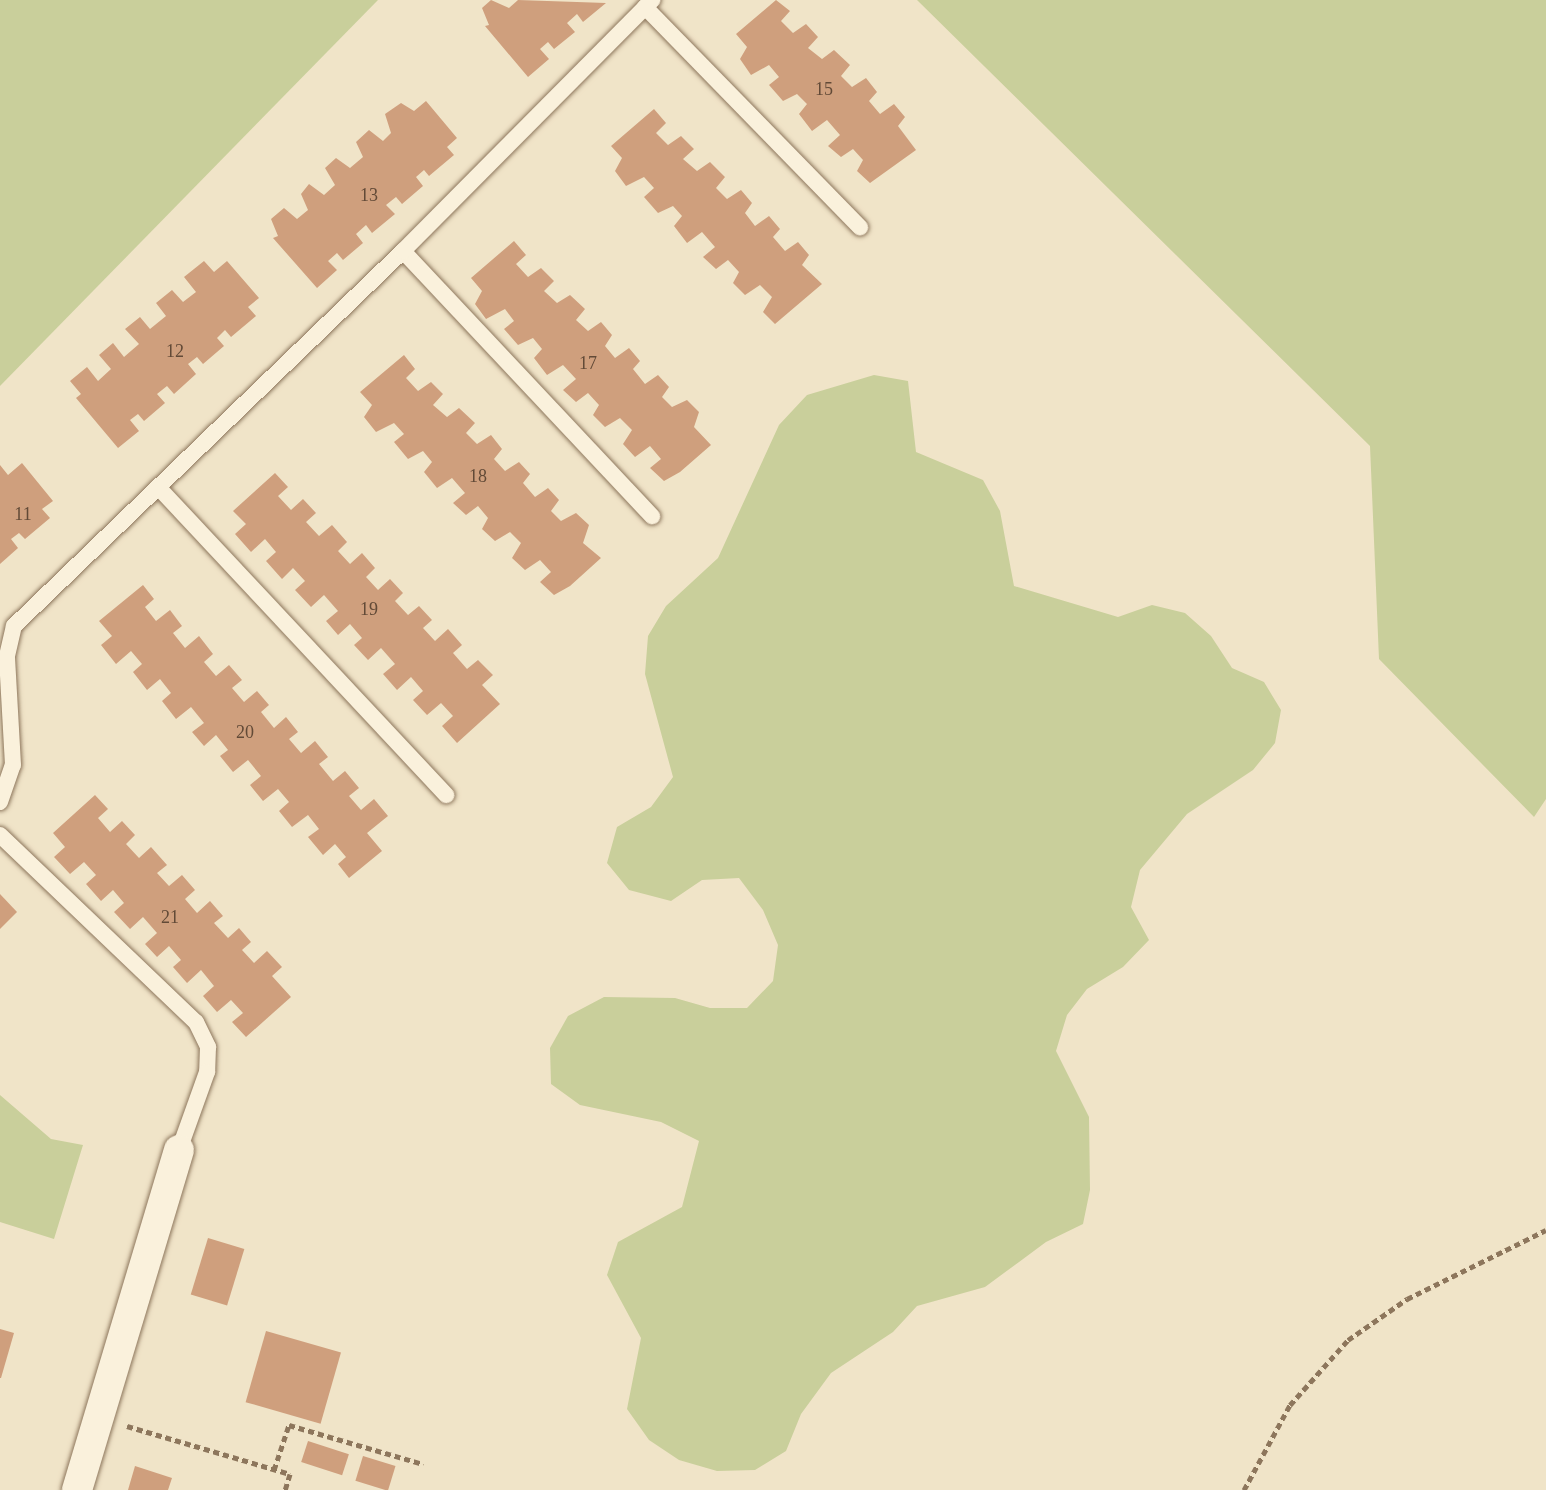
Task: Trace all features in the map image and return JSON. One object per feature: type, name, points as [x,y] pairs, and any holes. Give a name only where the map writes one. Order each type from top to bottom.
[{"type":"street","points":[[77,1490],[179,1150]]},
{"type":"lane","points":[[0,802],[13,765],[7,656],[14,626],[403,251],[649,3],[860,227]]},
{"type":"lane","points":[[403,251],[652,516]]},
{"type":"lane","points":[[158,487],[446,795]]},
{"type":"lane","points":[[0,835],[196,1022],[208,1047],[207,1072],[179,1150]]},
{"type":"path","points":[[1244,1490],[1290,1405],[1348,1340],[1407,1299],[1546,1230]]},
{"type":"path","points":[[99,1418],[290,1474],[285,1490]]},
{"type":"path","points":[[274,1470],[289,1425],[423,1464]]},
{"type":"green space","points":[[0,0],[378,0],[0,386]]},
{"type":"green space","points":[[917,0],[1546,0],[1546,799],[1534,817],[1379,659],[1370,446]]},
{"type":"green space","points":[[874,375],[908,381],[916,452],[983,480],[1000,511],[1014,586],[1118,617],[1152,605],[1185,613],[1211,636],[1232,668],[1264,682],[1281,710],[1275,743],[1253,770],[1187,814],[1140,870],[1131,907],[1149,940],[1123,967],[1087,989],[1067,1015],[1056,1051],[1089,1117],[1090,1190],[1083,1224],[1046,1242],[985,1287],[917,1306],[893,1332],[831,1373],[801,1414],[786,1451],[755,1470],[717,1471],[679,1460],[649,1440],[627,1409],[641,1338],[607,1275],[618,1242],[682,1207],[699,1141],[661,1122],[580,1105],[551,1084],[550,1048],[568,1016],[604,997],[675,998],[710,1008],[747,1008],[773,981],[778,945],[763,910],[739,878],[702,880],[671,901],[629,890],[607,863],[617,827],[651,807],[673,777],[645,674],[648,636],[666,606],[718,558],[779,425],[807,395]]},
{"type":"green space","points":[[0,1095],[51,1139],[83,1145],[54,1239],[0,1222]]},
{"type":"building","points":[[491,0],[509,8],[518,0],[606,3],[583,22],[577,14],[567,23],[575,32],[554,49],[548,42],[540,49],[549,59],[528,77],[485,26],[489,25],[482,8]]},
{"type":"building","points":[[776,0],[790,11],[781,21],[793,33],[806,24],[818,37],[808,48],[822,59],[834,50],[850,65],[841,76],[852,87],[866,78],[877,92],[869,101],[880,114],[894,104],[905,117],[898,126],[916,150],[870,183],[857,171],[863,160],[853,149],[841,157],[828,146],[840,135],[827,120],[812,131],[799,114],[807,104],[797,94],[783,101],[769,85],[779,77],[769,65],[751,75],[740,59],[747,47],[736,34]]},
{"type":"building","points":[[426,101],[457,138],[447,147],[454,155],[429,176],[424,170],[416,177],[423,186],[402,204],[396,197],[386,205],[395,214],[372,233],[366,225],[356,234],[363,243],[343,260],[337,253],[328,261],[337,270],[317,288],[273,238],[278,236],[271,219],[284,208],[297,219],[308,210],[301,194],[309,184],[324,195],[335,185],[325,168],[336,158],[350,168],[363,157],[356,142],[369,130],[383,141],[391,133],[385,114],[401,103],[414,111]]},
{"type":"building","points":[[654,109],[666,123],[656,133],[668,145],[681,136],[694,149],[683,159],[697,171],[710,162],[725,177],[716,188],[727,199],[741,190],[752,203],[745,213],[755,226],[769,216],[780,229],[773,237],[785,251],[798,242],[809,255],[802,265],[822,284],[775,324],[763,312],[772,297],[760,285],[745,295],[733,283],[739,272],[728,260],[716,269],[703,257],[715,247],[702,232],[687,243],[674,226],[682,216],[673,206],[658,213],[644,197],[654,188],[644,177],[626,186],[615,171],[622,158],[611,146]]},
{"type":"building","points":[[514,241],[526,255],[516,264],[528,277],[541,268],[554,281],[544,291],[557,303],[570,295],[585,309],[576,320],[588,331],[601,322],[612,335],[605,346],[615,358],[629,348],[640,361],[633,369],[645,384],[658,375],[669,387],[662,397],[672,407],[687,400],[699,412],[694,427],[711,445],[680,472],[664,481],[650,468],[661,459],[650,446],[635,457],[623,444],[632,430],[620,418],[605,427],[593,415],[599,405],[588,393],[576,402],[563,390],[576,379],[563,365],[547,375],[534,358],[542,349],[533,338],[518,345],[504,329],[514,321],[505,309],[486,319],[475,304],[482,291],[471,278]]},
{"type":"building","points":[[204,261],[214,272],[227,261],[259,298],[248,307],[256,316],[231,337],[225,330],[217,338],[224,346],[203,364],[197,357],[188,364],[196,374],[174,394],[167,386],[157,394],[165,403],[144,421],[138,414],[130,420],[139,431],[118,448],[76,398],[81,394],[70,381],[87,367],[98,381],[111,369],[99,355],[113,343],[124,357],[139,344],[125,329],[140,317],[150,329],[166,316],[156,303],[172,290],[183,302],[196,292],[184,277]]},
{"type":"building","points":[[404,355],[415,369],[406,378],[418,391],[431,382],[443,394],[433,405],[447,417],[459,408],[475,423],[466,433],[477,444],[491,435],[502,449],[494,459],[505,471],[519,462],[530,474],[523,483],[535,497],[548,488],[559,500],[551,511],[561,521],[576,513],[589,525],[583,543],[601,558],[570,586],[554,595],[540,582],[551,572],[540,560],[525,570],[512,558],[521,543],[510,532],[495,541],[482,529],[488,518],[478,506],[466,515],[453,503],[465,493],[452,478],[437,488],[424,472],[432,462],[423,451],[408,459],[394,442],[404,434],[394,423],[376,432],[364,417],[372,405],[360,392]]},
{"type":"building","points":[[22,463],[53,501],[42,509],[50,518],[25,539],[19,533],[11,539],[18,548],[0,564],[0,465],[8,475]]},
{"type":"building","points":[[275,473],[288,487],[278,496],[291,510],[303,499],[316,513],[306,522],[319,536],[332,525],[347,542],[338,551],[350,564],[362,553],[375,568],[366,577],[378,590],[390,579],[403,593],[395,601],[408,615],[419,606],[432,620],[423,628],[435,641],[448,629],[462,645],[453,653],[467,669],[478,660],[493,675],[482,685],[500,704],[457,743],[442,726],[453,716],[441,703],[427,715],[413,700],[423,691],[411,677],[397,690],[383,674],[395,664],[381,648],[368,660],[354,645],[362,638],[350,624],[338,635],[326,621],[338,611],[324,595],[311,607],[295,590],[305,581],[293,568],[282,579],[266,561],[276,552],[265,539],[251,552],[235,534],[246,524],[233,511]]},
{"type":"building","points":[[143,585],[154,599],[145,607],[156,621],[170,610],[182,626],[173,633],[185,648],[199,636],[213,654],[204,662],[216,676],[229,665],[242,680],[232,688],[244,702],[257,691],[269,705],[261,712],[274,728],[286,717],[298,732],[289,739],[301,753],[315,741],[328,757],[319,764],[333,781],[345,771],[359,788],[349,796],[361,810],[374,799],[388,816],[367,833],[382,851],[349,878],[338,864],[346,857],[335,844],[323,855],[308,837],[319,829],[308,815],[292,827],[279,811],[289,802],[278,789],[263,801],[250,785],[261,776],[248,760],[233,772],[220,756],[228,750],[216,735],[204,746],[192,732],[204,723],[191,707],[176,719],[162,701],[171,693],[160,679],[147,690],[133,672],[142,664],[131,651],[116,664],[101,645],[112,636],[99,621]]},
{"type":"building","points":[[95,795],[108,809],[98,818],[110,832],[122,821],[135,835],[126,844],[139,858],[151,847],[167,865],[157,873],[169,886],[182,875],[195,890],[185,899],[197,913],[210,901],[223,916],[214,923],[228,938],[239,928],[251,942],[242,950],[254,963],[267,951],[282,967],[272,976],[291,997],[246,1037],[232,1022],[243,1013],[231,1000],[217,1012],[203,996],[214,986],[201,970],[187,983],[173,967],[181,960],[169,946],[157,957],[145,944],[157,933],[143,917],[130,929],[114,912],[124,903],[113,890],[101,901],[86,884],[96,875],[84,862],[70,874],[54,857],[65,847],[53,833]]},
{"type":"building","points":[[0,894],[17,912],[0,929]]},
{"type":"building","points":[[208,1238],[244,1249],[227,1306],[191,1294]]},
{"type":"building","points":[[0,1329],[14,1333],[1,1378],[0,1378]]},
{"type":"building","points":[[266,1331],[341,1352],[321,1424],[246,1402]]},
{"type":"building","points":[[308,1441],[349,1454],[342,1475],[301,1462]]},
{"type":"building","points":[[363,1456],[396,1466],[388,1490],[355,1481]]},
{"type":"building","points":[[135,1466],[172,1478],[168,1490],[128,1490]]}]
